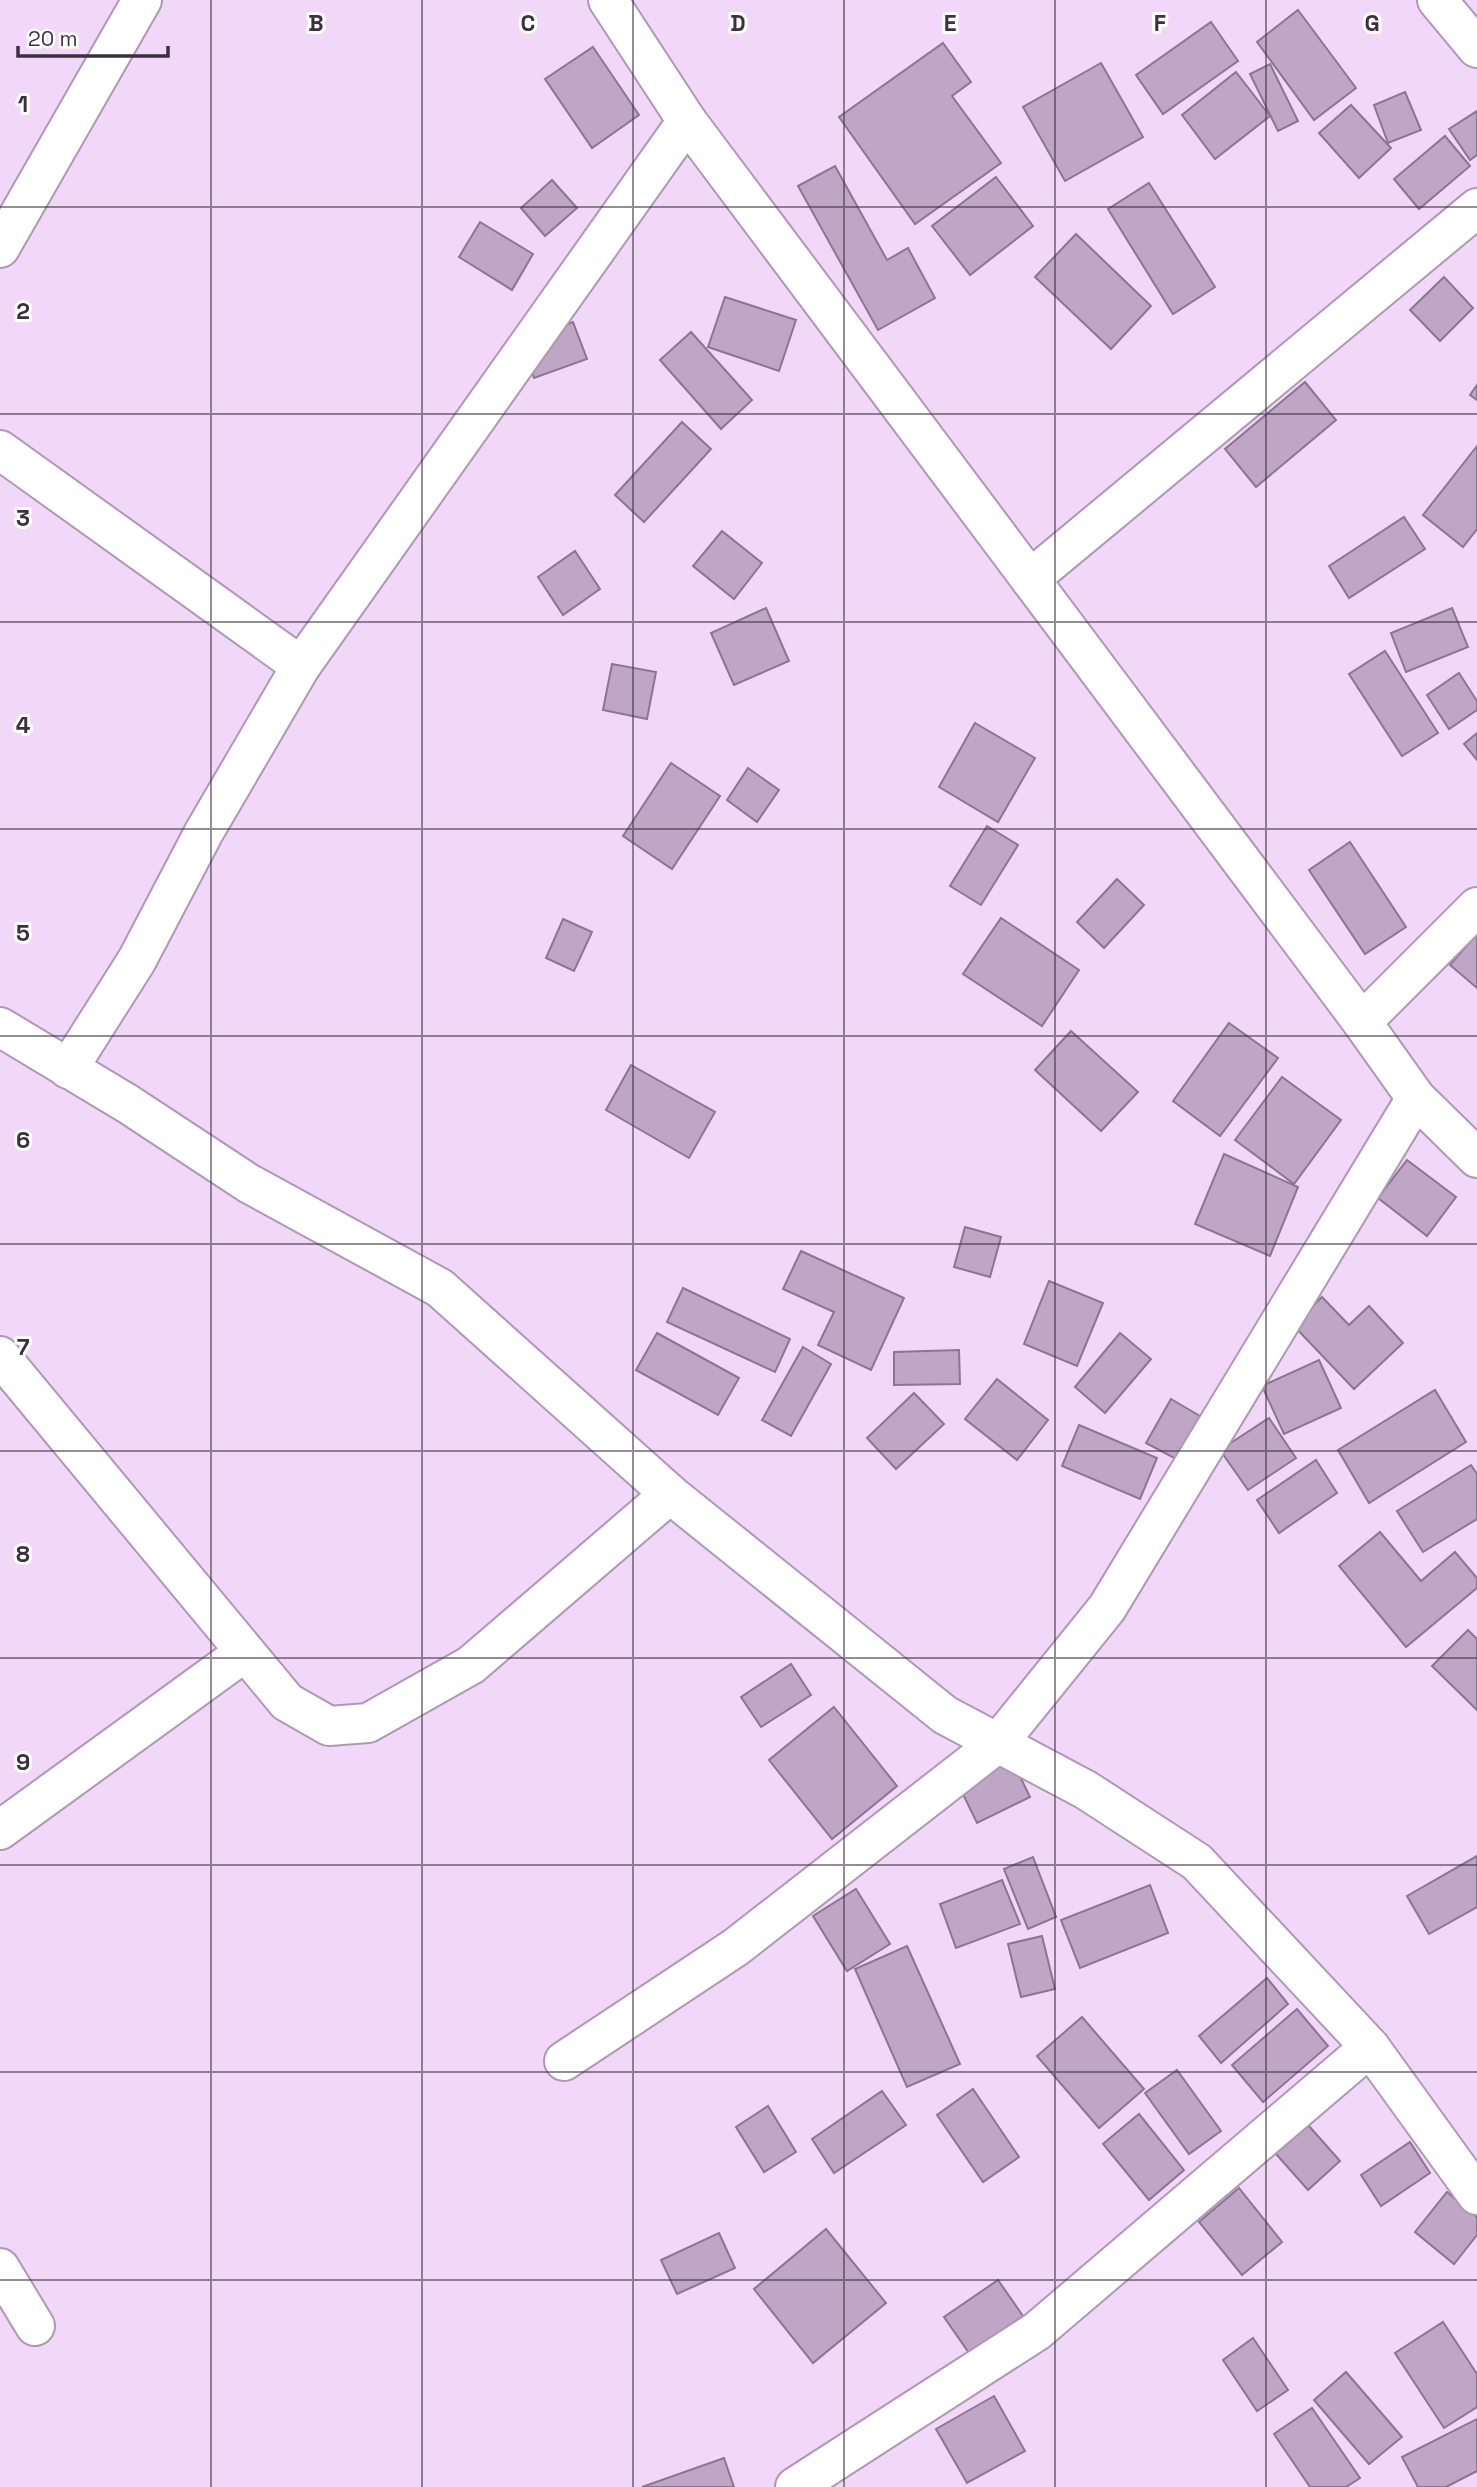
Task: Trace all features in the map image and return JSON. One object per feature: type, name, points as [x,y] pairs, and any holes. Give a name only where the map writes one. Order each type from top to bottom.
[{"type":"street","points":[[0,248],[142,0]]},
{"type":"street","points":[[608,0],[687,121],[1362,1022],[1416,1098],[1477,1158]]},
{"type":"street","points":[[1437,0],[1477,48]]},
{"type":"street","points":[[68,1069],[137,960],[204,832],[301,666],[687,121]]},
{"type":"street","points":[[1030,579],[1477,208]]},
{"type":"street","points":[[0,450],[301,666]]},
{"type":"street","points":[[1362,1022],[1477,907]]},
{"type":"street","points":[[0,1027],[128,1104],[248,1183],[440,1288],[670,1494],[945,1715],[1086,1790],[1197,1862],[1370,2047],[1477,2195]]},
{"type":"street","points":[[564,2061],[736,1947],[998,1743],[1107,1608],[1416,1098]]},
{"type":"street","points":[[0,1356],[287,1702],[329,1726],[368,1723],[471,1665],[670,1494]]},
{"type":"street","points":[[0,1830],[245,1652]]},
{"type":"street","points":[[795,2487],[1037,2331],[1370,2047]]},
{"type":"street","points":[[0,2268],[35,2326]]},
{"type":"building","points":[[1298,10],[1356,88],[1314,120],[1257,42]]},
{"type":"building","points":[[1211,22],[1238,61],[1163,114],[1136,75]]},
{"type":"building","points":[[943,43],[971,82],[952,96],[1001,163],[915,224],[839,117]]},
{"type":"building","points":[[593,47],[639,115],[592,148],[545,79]]},
{"type":"building","points":[[1101,63],[1143,137],[1065,181],[1023,107]]},
{"type":"building","points":[[1270,64],[1298,121],[1278,131],[1250,74]]},
{"type":"building","points":[[1236,72],[1270,116],[1215,159],[1182,115]]},
{"type":"building","points":[[1405,92],[1421,130],[1388,143],[1374,105]]},
{"type":"building","points":[[1351,105],[1391,148],[1359,178],[1319,133]]},
{"type":"building","points":[[1477,111],[1477,155],[1470,160],[1449,129]]},
{"type":"building","points":[[1445,136],[1470,166],[1419,209],[1394,179]]},
{"type":"building","points":[[835,166],[887,260],[908,248],[935,298],[878,330],[798,186]]},
{"type":"building","points":[[996,177],[1033,226],[970,275],[932,226]]},
{"type":"building","points":[[552,180],[577,208],[545,236],[521,208]]},
{"type":"building","points":[[1149,183],[1215,287],[1173,314],[1108,209]]},
{"type":"building","points":[[480,222],[533,254],[512,290],[459,257]]},
{"type":"building","points":[[1076,234],[1151,306],[1111,349],[1035,277]]},
{"type":"building","points":[[1444,277],[1473,308],[1440,341],[1410,310]]},
{"type":"building","points":[[725,297],[796,320],[779,371],[708,347]]},
{"type":"building","points":[[573,322],[587,359],[534,378],[521,341]]},
{"type":"building","points":[[691,332],[752,400],[721,429],[660,360]]},
{"type":"building","points":[[1305,382],[1336,420],[1256,487],[1225,449]]},
{"type":"building","points":[[1477,385],[1477,400],[1470,395]]},
{"type":"building","points":[[682,422],[711,449],[644,522],[615,495]]},
{"type":"building","points":[[1477,446],[1477,529],[1463,547],[1423,515]]},
{"type":"building","points":[[1404,517],[1425,549],[1349,598],[1329,566]]},
{"type":"building","points":[[722,531],[762,563],[734,599],[693,566]]},
{"type":"building","points":[[575,551],[600,589],[563,615],[538,577]]},
{"type":"building","points":[[766,608],[789,661],[734,685],[711,633]]},
{"type":"building","points":[[1452,608],[1468,647],[1406,672],[1391,633]]},
{"type":"building","points":[[1385,651],[1438,733],[1402,756],[1349,674]]},
{"type":"building","points":[[612,664],[656,672],[647,719],[603,710]]},
{"type":"building","points":[[1459,673],[1477,701],[1477,710],[1449,729],[1427,695]]},
{"type":"building","points":[[975,723],[1035,758],[998,822],[939,787]]},
{"type":"building","points":[[1477,733],[1477,760],[1464,744]]},
{"type":"building","points":[[671,763],[720,796],[672,869],[623,836]]},
{"type":"building","points":[[748,768],[779,790],[757,822],[727,800]]},
{"type":"building","points":[[987,826],[1018,845],[981,905],[950,886]]},
{"type":"building","points":[[1350,842],[1406,927],[1365,954],[1309,870]]},
{"type":"building","points":[[1117,879],[1144,905],[1104,948],[1077,922]]},
{"type":"building","points":[[1001,918],[1079,970],[1042,1026],[963,974]]},
{"type":"building","points":[[563,919],[592,932],[574,971],[546,958]]},
{"type":"building","points":[[1477,934],[1477,988],[1450,965]]},
{"type":"building","points":[[1229,1023],[1278,1058],[1220,1136],[1173,1101]]},
{"type":"building","points":[[1071,1031],[1138,1092],[1101,1131],[1035,1070]]},
{"type":"building","points":[[631,1065],[715,1112],[689,1158],[606,1110]]},
{"type":"building","points":[[1282,1077],[1341,1120],[1294,1184],[1235,1140]]},
{"type":"building","points":[[1224,1154],[1298,1187],[1270,1256],[1195,1224]]},
{"type":"building","points":[[1407,1160],[1456,1197],[1427,1236],[1378,1198]]},
{"type":"building","points":[[965,1227],[1001,1237],[990,1277],[954,1267]]},
{"type":"building","points":[[801,1251],[904,1298],[871,1370],[818,1345],[834,1312],[783,1289]]},
{"type":"building","points":[[1049,1281],[1103,1303],[1077,1366],[1024,1344]]},
{"type":"building","points":[[683,1288],[790,1339],[775,1372],[667,1322]]},
{"type":"building","points":[[1322,1297],[1349,1325],[1369,1306],[1403,1343],[1354,1389],[1293,1325]]},
{"type":"building","points":[[657,1333],[739,1378],[718,1415],[636,1370]]},
{"type":"building","points":[[1120,1333],[1151,1359],[1105,1413],[1075,1387]]},
{"type":"building","points":[[803,1347],[831,1364],[791,1436],[762,1420]]},
{"type":"building","points":[[959,1350],[960,1384],[894,1385],[894,1352]]},
{"type":"building","points":[[1319,1360],[1341,1408],[1284,1434],[1262,1386]]},
{"type":"building","points":[[997,1379],[1048,1420],[1017,1460],[965,1419]]},
{"type":"building","points":[[1435,1390],[1466,1442],[1369,1503],[1338,1450]]},
{"type":"building","points":[[914,1393],[944,1424],[896,1469],[867,1438]]},
{"type":"building","points":[[1171,1399],[1200,1416],[1176,1459],[1146,1443]]},
{"type":"building","points":[[1269,1418],[1296,1458],[1248,1490],[1220,1450]]},
{"type":"building","points":[[1079,1425],[1157,1458],[1140,1499],[1062,1466]]},
{"type":"building","points":[[1316,1460],[1337,1493],[1279,1533],[1257,1500]]},
{"type":"building","points":[[1471,1465],[1477,1474],[1477,1519],[1423,1552],[1397,1511]]},
{"type":"building","points":[[1380,1532],[1421,1581],[1455,1552],[1477,1578],[1477,1588],[1406,1647],[1339,1566]]},
{"type":"building","points":[[1468,1630],[1477,1639],[1477,1710],[1432,1666]]},
{"type":"building","points":[[791,1664],[811,1695],[761,1727],[741,1697]]},
{"type":"building","points":[[834,1707],[897,1786],[832,1839],[769,1760]]},
{"type":"building","points":[[1012,1760],[1030,1797],[977,1823],[959,1786]]},
{"type":"building","points":[[1477,1856],[1477,1907],[1429,1934],[1407,1896]]},
{"type":"building","points":[[1033,1857],[1056,1917],[1028,1929],[1004,1869]]},
{"type":"building","points":[[1002,1880],[1020,1924],[956,1948],[940,1904]]},
{"type":"building","points":[[1150,1885],[1168,1933],[1080,1968],[1061,1920]]},
{"type":"building","points":[[856,1889],[890,1944],[847,1971],[813,1916]]},
{"type":"building","points":[[1042,1936],[1055,1989],[1021,1997],[1008,1944]]},
{"type":"building","points":[[907,1946],[960,2064],[907,2087],[855,1969]]},
{"type":"building","points":[[1267,1978],[1288,2004],[1221,2063],[1199,2036]]},
{"type":"building","points":[[1297,2009],[1328,2046],[1263,2102],[1232,2065]]},
{"type":"building","points":[[1082,2017],[1144,2089],[1099,2128],[1037,2056]]},
{"type":"building","points":[[1177,2070],[1221,2131],[1189,2154],[1145,2093]]},
{"type":"building","points":[[973,2089],[1019,2157],[983,2182],[937,2115]]},
{"type":"building","points":[[882,2091],[906,2125],[834,2173],[812,2139]]},
{"type":"building","points":[[768,2106],[796,2152],[764,2172],[736,2127]]},
{"type":"building","points":[[1139,2114],[1184,2170],[1149,2200],[1103,2144]]},
{"type":"building","points":[[1301,2117],[1340,2161],[1308,2190],[1269,2146]]},
{"type":"building","points":[[1410,2142],[1430,2173],[1381,2206],[1361,2175]]},
{"type":"building","points":[[1239,2188],[1282,2242],[1242,2275],[1199,2222]]},
{"type":"building","points":[[1447,2192],[1477,2217],[1477,2235],[1454,2264],[1415,2232]]},
{"type":"building","points":[[826,2229],[886,2303],[813,2363],[754,2289]]},
{"type":"building","points":[[719,2233],[735,2268],[677,2294],[661,2260]]},
{"type":"building","points":[[998,2280],[1023,2316],[969,2353],[944,2317]]},
{"type":"building","points":[[1443,2322],[1477,2374],[1477,2407],[1444,2428],[1395,2353]]},
{"type":"building","points":[[1253,2338],[1288,2390],[1257,2411],[1223,2360]]},
{"type":"building","points":[[1346,2372],[1402,2437],[1369,2464],[1314,2400]]},
{"type":"building","points":[[994,2396],[1025,2451],[967,2483],[936,2429]]},
{"type":"building","points":[[1312,2408],[1360,2478],[1346,2487],[1310,2487],[1274,2434]]},
{"type":"building","points":[[1477,2419],[1477,2471],[1446,2487],[1418,2487],[1402,2457]]},
{"type":"building","points":[[724,2458],[734,2487],[642,2487]]}]
